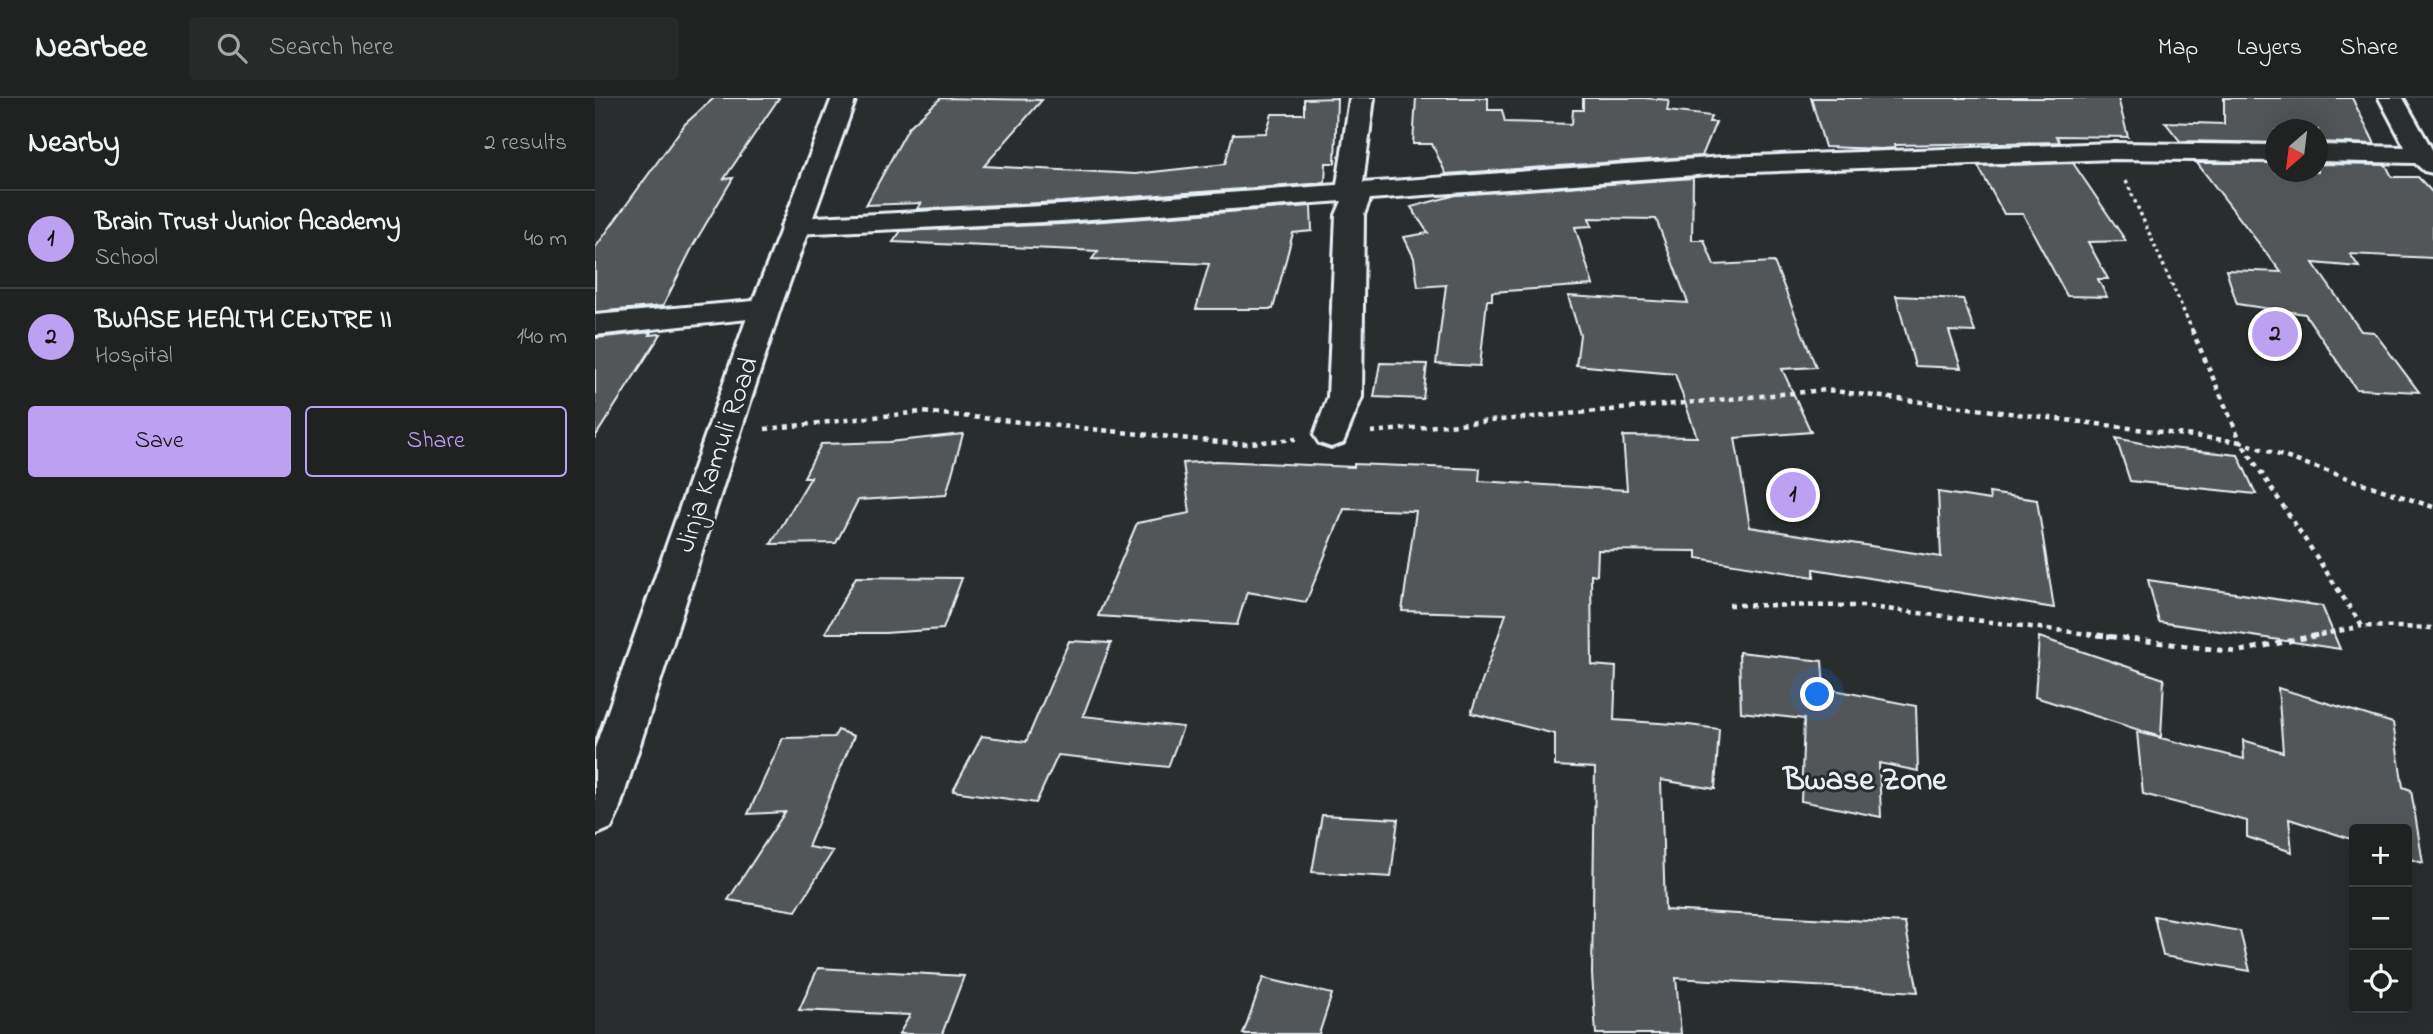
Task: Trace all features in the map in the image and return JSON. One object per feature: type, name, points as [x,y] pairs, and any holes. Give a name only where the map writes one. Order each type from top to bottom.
[{"type":"street","name":"Jinja Kamuli Road","points":[[595,813],[765,309],[844,98]]},
{"type":"street","points":[[1331,435],[1345,397],[1350,215],[1362,98]]},
{"type":"street","points":[[2391,98],[2428,160]]},
{"type":"street","points":[[795,226],[1062,213],[1723,164],[2113,151],[2265,153]]},
{"type":"street","points":[[2328,154],[2428,160]]},
{"type":"street","points":[[595,325],[765,309]]},
{"type":"path","points":[[2113,151],[2241,442],[2362,625]]},
{"type":"path","points":[[722,433],[921,412],[1239,444],[1826,390],[2241,442],[2433,507]]},
{"type":"path","points":[[1729,605],[1862,606],[2236,652],[2362,625],[2433,628]]},
{"type":"building","points":[[714,98],[779,98],[724,179],[733,178],[694,244],[663,306],[595,312],[595,248],[685,124]]},
{"type":"building","points":[[941,98],[1042,100],[984,166],[1135,174],[1225,164],[1233,134],[1266,133],[1272,114],[1304,114],[1304,99],[1337,98],[1335,163],[1326,163],[1325,183],[1062,202],[917,209],[921,203],[866,205],[909,127]]},
{"type":"building","points":[[1416,98],[1488,98],[1488,110],[1502,110],[1505,122],[1572,124],[1573,110],[1583,110],[1583,98],[1669,100],[1667,111],[1711,116],[1709,122],[1716,122],[1702,156],[1446,174],[1432,144],[1413,144]]},
{"type":"building","points":[[1811,98],[2118,98],[2128,137],[2056,136],[2060,142],[1894,145],[1895,148],[1881,149],[1825,147]]},
{"type":"building","points":[[2224,98],[2352,98],[2375,144],[2328,142],[2328,119],[2265,119],[2265,143],[2180,141],[2165,122],[2224,124]]},
{"type":"building","points":[[2073,163],[2126,241],[2088,242],[2108,279],[2098,279],[2107,297],[2067,296],[2023,214],[2004,214],[1978,166]]},
{"type":"building","points":[[2197,163],[2265,163],[2265,182],[2328,182],[2328,164],[2386,165],[2392,177],[2418,177],[2433,193],[2433,258],[2350,254],[2359,267],[2313,263],[2361,331],[2374,332],[2419,392],[2356,389],[2305,314],[2237,304],[2226,270],[2281,272]]},
{"type":"building","points":[[1693,178],[1692,240],[1704,240],[1714,265],[1774,262],[1816,367],[1782,369],[1811,432],[1735,438],[1750,527],[1941,557],[1938,492],[1990,500],[1989,493],[2037,500],[2054,608],[1814,569],[1814,577],[1697,558],[1697,551],[1598,550],[1597,575],[1591,574],[1592,665],[1616,667],[1614,720],[1719,729],[1715,789],[1661,780],[1665,910],[1905,923],[1918,992],[1676,978],[1681,1034],[1596,1034],[1592,974],[1595,768],[1555,766],[1555,734],[1471,713],[1506,614],[1402,611],[1416,511],[1344,509],[1306,602],[1247,592],[1237,625],[1098,616],[1137,523],[1190,513],[1183,463],[1216,461],[1480,469],[1479,481],[1627,490],[1623,436],[1697,437],[1675,374],[1576,365],[1580,335],[1568,296],[1688,303],[1656,219],[1589,218],[1592,226],[1575,227],[1593,285],[1492,292],[1492,300],[1487,300],[1480,366],[1436,364],[1446,285],[1418,287],[1414,258],[1404,237],[1428,233],[1411,207],[1456,195]]},
{"type":"building","points":[[1311,206],[1312,231],[1293,233],[1273,309],[1196,309],[1209,264],[1092,259],[1098,251],[893,242],[901,231],[1062,224]]},
{"type":"building","points":[[1896,296],[1963,299],[1975,332],[1949,331],[1961,368],[1915,366]]},
{"type":"building","points":[[651,332],[649,335],[661,334],[595,437],[595,338]]},
{"type":"building","points":[[1380,363],[1427,364],[1423,399],[1374,397]]},
{"type":"building","points":[[963,434],[946,495],[858,500],[836,543],[771,544],[811,477],[804,477],[821,444],[889,442]]},
{"type":"building","points":[[2116,438],[2160,447],[2238,455],[2256,494],[2130,481]]},
{"type":"building","points":[[856,577],[962,578],[943,629],[825,633]]},
{"type":"building","points":[[2148,580],[2322,606],[2340,649],[2159,622]]},
{"type":"building","points":[[2039,637],[2164,679],[2161,737],[2035,697]]},
{"type":"building","points":[[1069,641],[1111,643],[1083,716],[1183,727],[1168,767],[1058,755],[1036,803],[953,791],[982,736],[1026,742]]},
{"type":"building","points":[[1739,652],[1822,661],[1824,688],[1916,706],[1918,771],[1879,763],[1881,817],[1801,801],[1804,719],[1741,712]]},
{"type":"building","points":[[2278,688],[2393,723],[2403,787],[2411,790],[2423,863],[2412,860],[2412,824],[2349,824],[2349,838],[2289,819],[2292,852],[2247,837],[2247,821],[2143,794],[2137,732],[2244,759],[2243,740],[2283,752]]},
{"type":"building","points":[[838,730],[854,736],[808,847],[833,851],[796,911],[728,900],[785,812],[748,814],[783,738],[834,737]]},
{"type":"building","points":[[1322,815],[1398,819],[1391,877],[1312,872]]},
{"type":"building","points":[[2154,916],[2240,931],[2250,971],[2163,956]]},
{"type":"building","points":[[818,968],[964,976],[942,1034],[899,1034],[910,1015],[799,1010]]},
{"type":"building","points":[[1263,978],[1332,994],[1319,1034],[1243,1034]]},
{"type":"place","name":"BWASE HEALTH CENTRE II","points":[[2275,334]]},
{"type":"place","name":"Brain Trust Junior Academy","points":[[1793,495]]},
{"type":"district","name":"Bwase Zone","points":[[1865,778]]}]
